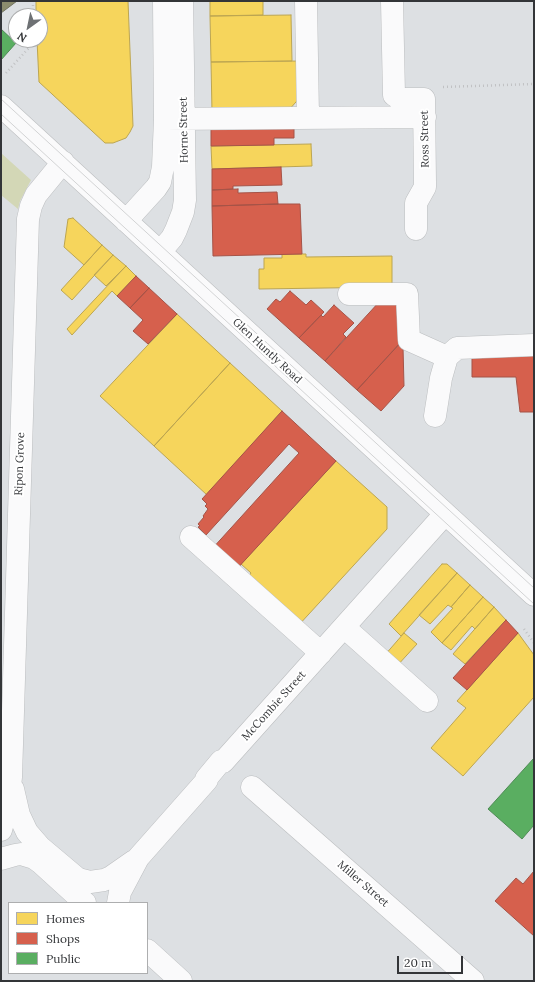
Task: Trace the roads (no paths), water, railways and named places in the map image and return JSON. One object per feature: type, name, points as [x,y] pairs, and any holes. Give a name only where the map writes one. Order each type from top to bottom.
[{"type":"street","name":"Horne Street","points":[[160,252],[172,238],[183,212],[185,194],[175,118],[164,1]]},
{"type":"street","name":"Horne Street","points":[[126,221],[154,191],[160,182],[175,118],[182,1]]},
{"type":"street","points":[[306,1],[308,117]]},
{"type":"street","name":"Ross Street","points":[[392,1],[394,95],[400,99],[424,108],[425,187],[416,200],[416,229]]},
{"type":"street","name":"Glen Huntly Road","points":[[1,106],[534,595]]},
{"type":"street","points":[[175,118],[308,117],[424,108]]},
{"type":"street","name":"Ripon Grove","points":[[1,830],[8,804],[11,777],[28,219],[31,206],[36,195],[63,162]]},
{"type":"street","points":[[349,294],[407,294],[409,340],[447,357]]},
{"type":"street","points":[[436,416],[447,357],[457,348],[534,345]]},
{"type":"street","name":"McCombie Street","points":[[118,902],[120,892],[138,858],[207,780],[206,779],[221,761],[223,762],[445,514]]},
{"type":"street","points":[[191,538],[321,653]]},
{"type":"street","points":[[344,627],[427,701]]},
{"type":"street","points":[[11,777],[19,816],[27,832],[40,847],[75,877],[86,882],[104,880],[111,877],[138,858]]},
{"type":"street","name":"Ripon Grove","points":[[1,798],[11,777]]},
{"type":"street","name":"Miller Street","points":[[252,787],[473,981]]},
{"type":"street","points":[[1,859],[21,854],[34,858],[84,902]]},
{"type":"street","points":[[148,951],[181,981]]},
{"type":"tram line","points":[[1,99],[534,588]]},
{"type":"tram line","points":[[1,114],[534,604]]}]
